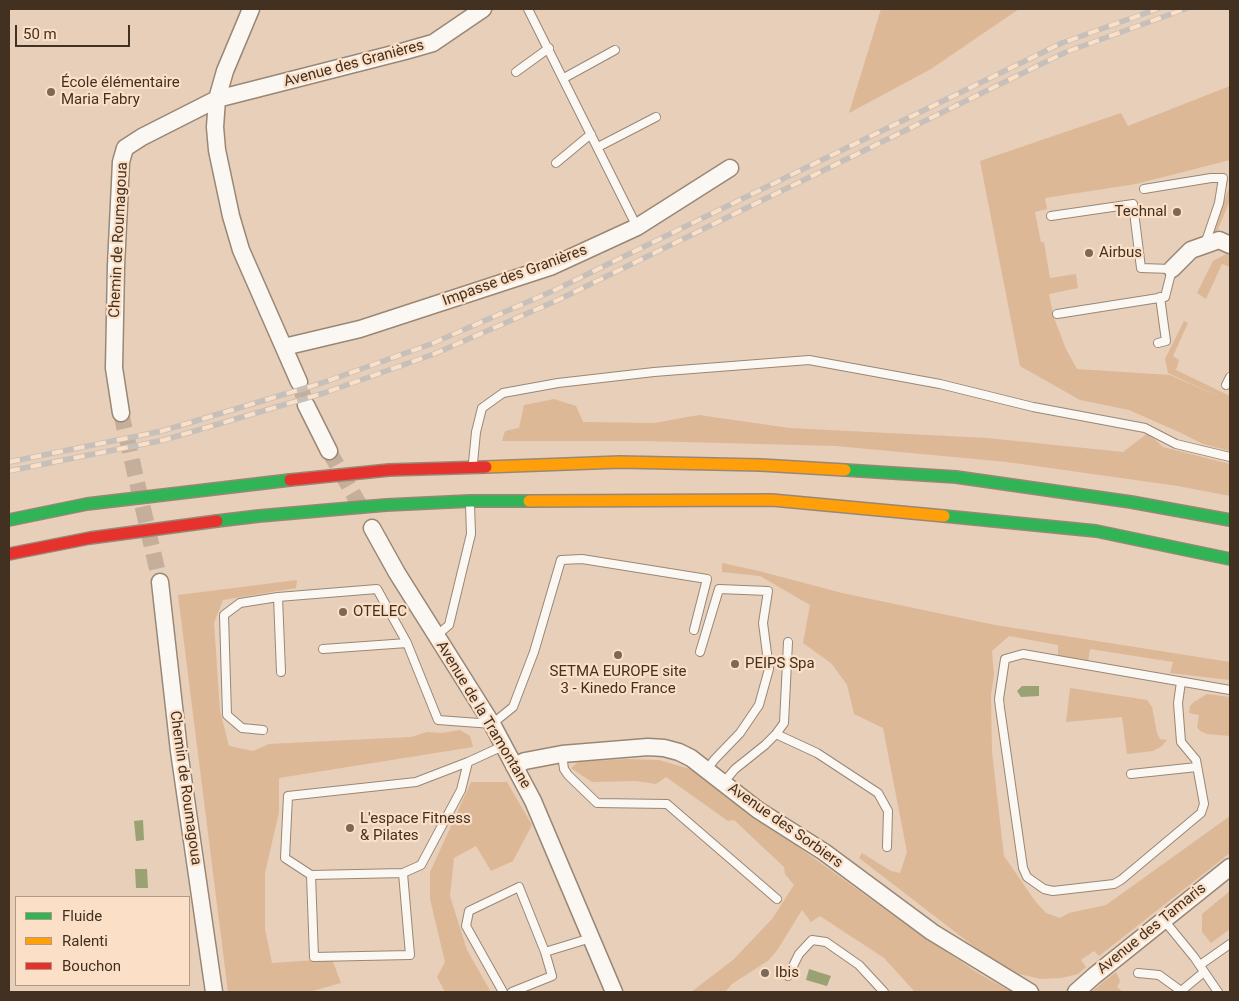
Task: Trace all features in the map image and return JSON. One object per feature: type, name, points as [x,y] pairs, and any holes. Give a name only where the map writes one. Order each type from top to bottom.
[{"type":"highway","points":[[9,520],[87,504],[255,483],[389,470],[620,462],[762,465],[956,477],[1131,502],[1230,520]]},
{"type":"highway","points":[[9,554],[90,538],[259,516],[386,505],[470,501],[772,500],[1096,531],[1230,559]]},
{"type":"street","points":[[251,9],[225,71],[217,99],[215,127],[217,150],[231,216],[241,250],[298,382]]},
{"type":"street","name":"Avenue des Granières","points":[[217,99],[433,43],[483,9]]},
{"type":"street","name":"Chemin de Roumagoua","points":[[121,413],[114,368],[121,162],[125,148],[142,137],[217,99]]},
{"type":"street","name":"Impasse des Granières","points":[[284,347],[360,329],[550,267],[637,227],[730,168]]},
{"type":"street","points":[[1172,269],[1191,250],[1219,240],[1230,245]]},
{"type":"street","points":[[306,405],[329,451]]},
{"type":"street","name":"Avenue de la Tramontane","points":[[372,528],[436,636],[492,724],[533,801],[614,992]]},
{"type":"street","name":"Chemin de Roumagoua","points":[[160,582],[179,751],[214,992]]},
{"type":"street","name":"Avenue des Sorbiers","points":[[514,766],[525,760],[562,754],[648,747],[664,748],[679,752],[691,758],[758,810],[824,852],[932,932],[1030,992]]},
{"type":"street","name":"Avenue des Tamaris","points":[[1076,992],[1230,867]]},
{"type":"lane","points":[[528,9],[637,227]]},
{"type":"lane","points":[[516,72],[549,48]]},
{"type":"lane","points":[[564,78],[615,50]]},
{"type":"lane","points":[[598,147],[656,117]]},
{"type":"lane","points":[[556,163],[591,134]]},
{"type":"lane","points":[[1144,189],[1211,178],[1222,178],[1219,203],[1204,245]]},
{"type":"lane","points":[[1051,216],[1133,204],[1141,268],[1172,269],[1165,297],[1057,314]]},
{"type":"lane","points":[[1158,343],[1166,341],[1160,297]]},
{"type":"lane","points":[[473,466],[476,432],[482,408],[504,394],[558,383],[645,373],[809,360],[940,384],[1033,406],[1145,428],[1176,444],[1230,457]]},
{"type":"lane","points":[[1226,385],[1230,377]]},
{"type":"lane","points":[[436,636],[449,625],[471,534],[470,501]]},
{"type":"lane","points":[[263,730],[242,728],[227,714],[224,615],[240,603],[278,597],[378,590],[407,643],[438,720],[492,724],[514,706],[534,652],[561,560],[582,559],[708,579],[694,630]]},
{"type":"lane","points":[[700,652],[719,589],[768,591],[763,623],[769,669],[758,705],[740,733],[706,771]]},
{"type":"lane","points":[[278,597],[281,672]]},
{"type":"lane","points":[[723,783],[735,769],[765,745],[784,723],[788,642]]},
{"type":"lane","points":[[323,648],[407,643]]},
{"type":"lane","points":[[1181,682],[1178,704],[1181,742],[1196,760],[1204,804],[1202,813],[1114,884],[1053,891],[1044,889],[1027,877],[1023,868],[999,699],[1005,659],[1022,654],[1230,690]]},
{"type":"lane","points":[[776,734],[817,753],[878,793],[888,811],[887,847]]},
{"type":"lane","points":[[468,762],[461,790],[421,865],[403,873],[311,875],[285,858],[288,796],[416,782],[503,746]]},
{"type":"lane","points":[[562,754],[564,769],[568,775],[597,803],[667,804],[777,899]]},
{"type":"lane","points":[[1131,774],[1197,767]]},
{"type":"lane","points":[[311,875],[314,957],[410,956],[403,873]]},
{"type":"lane","points":[[503,992],[466,926],[469,911],[519,887],[545,952],[552,976],[512,992]]},
{"type":"lane","points":[[1164,919],[1218,992]]},
{"type":"lane","points":[[545,952],[591,938]]},
{"type":"lane","points":[[788,976],[799,954],[812,940],[826,942],[859,965],[884,992]]},
{"type":"lane","points":[[1138,973],[1159,975],[1180,992],[1202,968],[1230,944]]},
{"type":"shaded area","points":[[881,9],[1019,9],[931,69],[849,113]]},
{"type":"shaded area","points":[[1230,86],[1230,160],[1136,184],[1045,198],[1047,209],[1035,212],[1041,242],[1044,242],[1050,278],[1076,274],[1078,288],[1049,294],[1054,318],[1066,349],[1077,369],[1170,375],[1220,397],[1168,373],[1165,359],[1184,321],[1188,323],[1173,356],[1179,360],[1176,370],[1230,396],[1230,451],[1203,444],[1129,410],[1080,400],[1020,366],[980,161],[1121,113],[1128,126]]},
{"type":"shaded area","points":[[1230,186],[1230,200],[1217,232],[1212,230]]},
{"type":"shaded area","points":[[1226,254],[1230,256],[1230,267],[1222,264],[1206,299],[1197,293],[1213,261]]},
{"type":"shaded area","points":[[554,399],[576,406],[583,422],[654,423],[699,415],[790,428],[987,438],[1123,452],[1148,433],[1163,447],[1230,464],[1230,496],[1178,486],[1007,462],[836,446],[645,441],[502,441],[505,431],[519,428],[524,405]]},
{"type":"shaded area","points":[[722,563],[842,593],[995,625],[1230,662],[1230,680],[1170,673],[1173,662],[1090,649],[1088,662],[1058,657],[1058,645],[1009,636],[992,651],[994,675],[991,695],[992,752],[1004,856],[1035,901],[1046,913],[1060,918],[1069,913],[1106,905],[1230,816],[1230,853],[1099,956],[1094,951],[1081,960],[1086,967],[1078,974],[1061,978],[1041,979],[1019,974],[1005,968],[993,961],[859,858],[862,853],[891,871],[900,873],[907,852],[883,728],[854,714],[847,685],[832,664],[803,643],[810,605],[760,576],[722,572]]},
{"type":"shaded area","points":[[297,580],[296,588],[223,600],[214,623],[220,711],[229,746],[253,751],[269,744],[411,737],[427,732],[442,733],[460,730],[470,736],[473,747],[279,778],[279,812],[265,873],[265,929],[272,963],[332,959],[341,983],[309,992],[228,992],[178,595]]},
{"type":"shaded area","points":[[1022,686],[1039,686],[1039,696],[1021,697],[1017,691]]},
{"type":"shaded area","points":[[1070,688],[1147,700],[1152,707],[1160,739],[1167,740],[1162,746],[1153,751],[1127,754],[1122,717],[1066,722]]},
{"type":"shaded area","points":[[1207,694],[1230,697],[1230,736],[1207,734],[1200,731],[1197,727],[1199,715],[1189,713],[1190,706]]},
{"type":"shaded area","points":[[627,759],[659,760],[690,769],[915,931],[981,975],[1012,992],[915,992],[884,958],[820,916],[811,922],[802,910],[769,960],[732,984],[725,992],[691,992],[733,960],[772,919],[794,885],[785,874],[784,867],[734,820],[728,821],[666,777],[656,784],[636,781],[592,782],[571,768],[578,762]]},
{"type":"shaded area","points":[[471,782],[507,782],[532,825],[513,861],[491,871],[476,846],[454,858],[450,896],[467,950],[491,992],[445,992],[437,977],[445,962],[430,899],[430,872]]},
{"type":"shaded area","points":[[143,820],[144,840],[136,841],[134,821]]},
{"type":"shaded area","points":[[135,869],[147,869],[148,888],[136,888]]},
{"type":"shaded area","points":[[1230,891],[1230,929],[1211,943],[1202,932],[1202,914]]},
{"type":"shaded area","points":[[809,969],[831,976],[827,986],[806,980]]},
{"type":"shaded area","points":[[1116,972],[1120,981],[1117,987],[1123,992],[1091,992]]},
{"type":"tunnel","points":[[299,382],[306,405]]},
{"type":"tunnel","points":[[121,413],[160,582]]},
{"type":"tunnel","points":[[329,451],[364,513]]},
{"type":"railway","points":[[9,462],[162,431],[322,383],[431,344],[555,290],[1062,43],[1157,9]]},
{"type":"railway","points":[[9,471],[164,440],[324,393],[434,354],[558,300],[1066,52],[1185,9]]},
{"type":"traffic: fast","points":[[845,470],[956,477],[1131,502],[1230,520]]},
{"type":"traffic: fast","points":[[9,520],[87,504],[290,480]]},
{"type":"traffic: fast","points":[[217,521],[386,505],[470,501],[529,501]]},
{"type":"traffic: fast","points":[[944,516],[1096,531],[1230,559]]},
{"type":"traffic: slow","points":[[486,467],[620,462],[761,465],[845,470]]},
{"type":"traffic: slow","points":[[529,501],[772,500],[944,516]]},
{"type":"traffic: jam","points":[[290,480],[389,470],[486,467]]},
{"type":"traffic: jam","points":[[9,554],[90,538],[217,521]]},
{"type":"place","name":"École élémentaire Maria Fabry","points":[[51,92]]},
{"type":"place","name":"Technal","points":[[1177,212]]},
{"type":"place","name":"Airbus","points":[[1089,253]]},
{"type":"place","name":"OTELEC","points":[[343,612]]},
{"type":"place","name":"SETMA EUROPE site 3 - Kinedo France","points":[[618,655]]},
{"type":"place","name":"PEIPS Spa","points":[[735,664]]},
{"type":"place","name":"L'espace Fitness & Pilates","points":[[350,828]]},
{"type":"place","name":"Ibis","points":[[765,973]]}]
